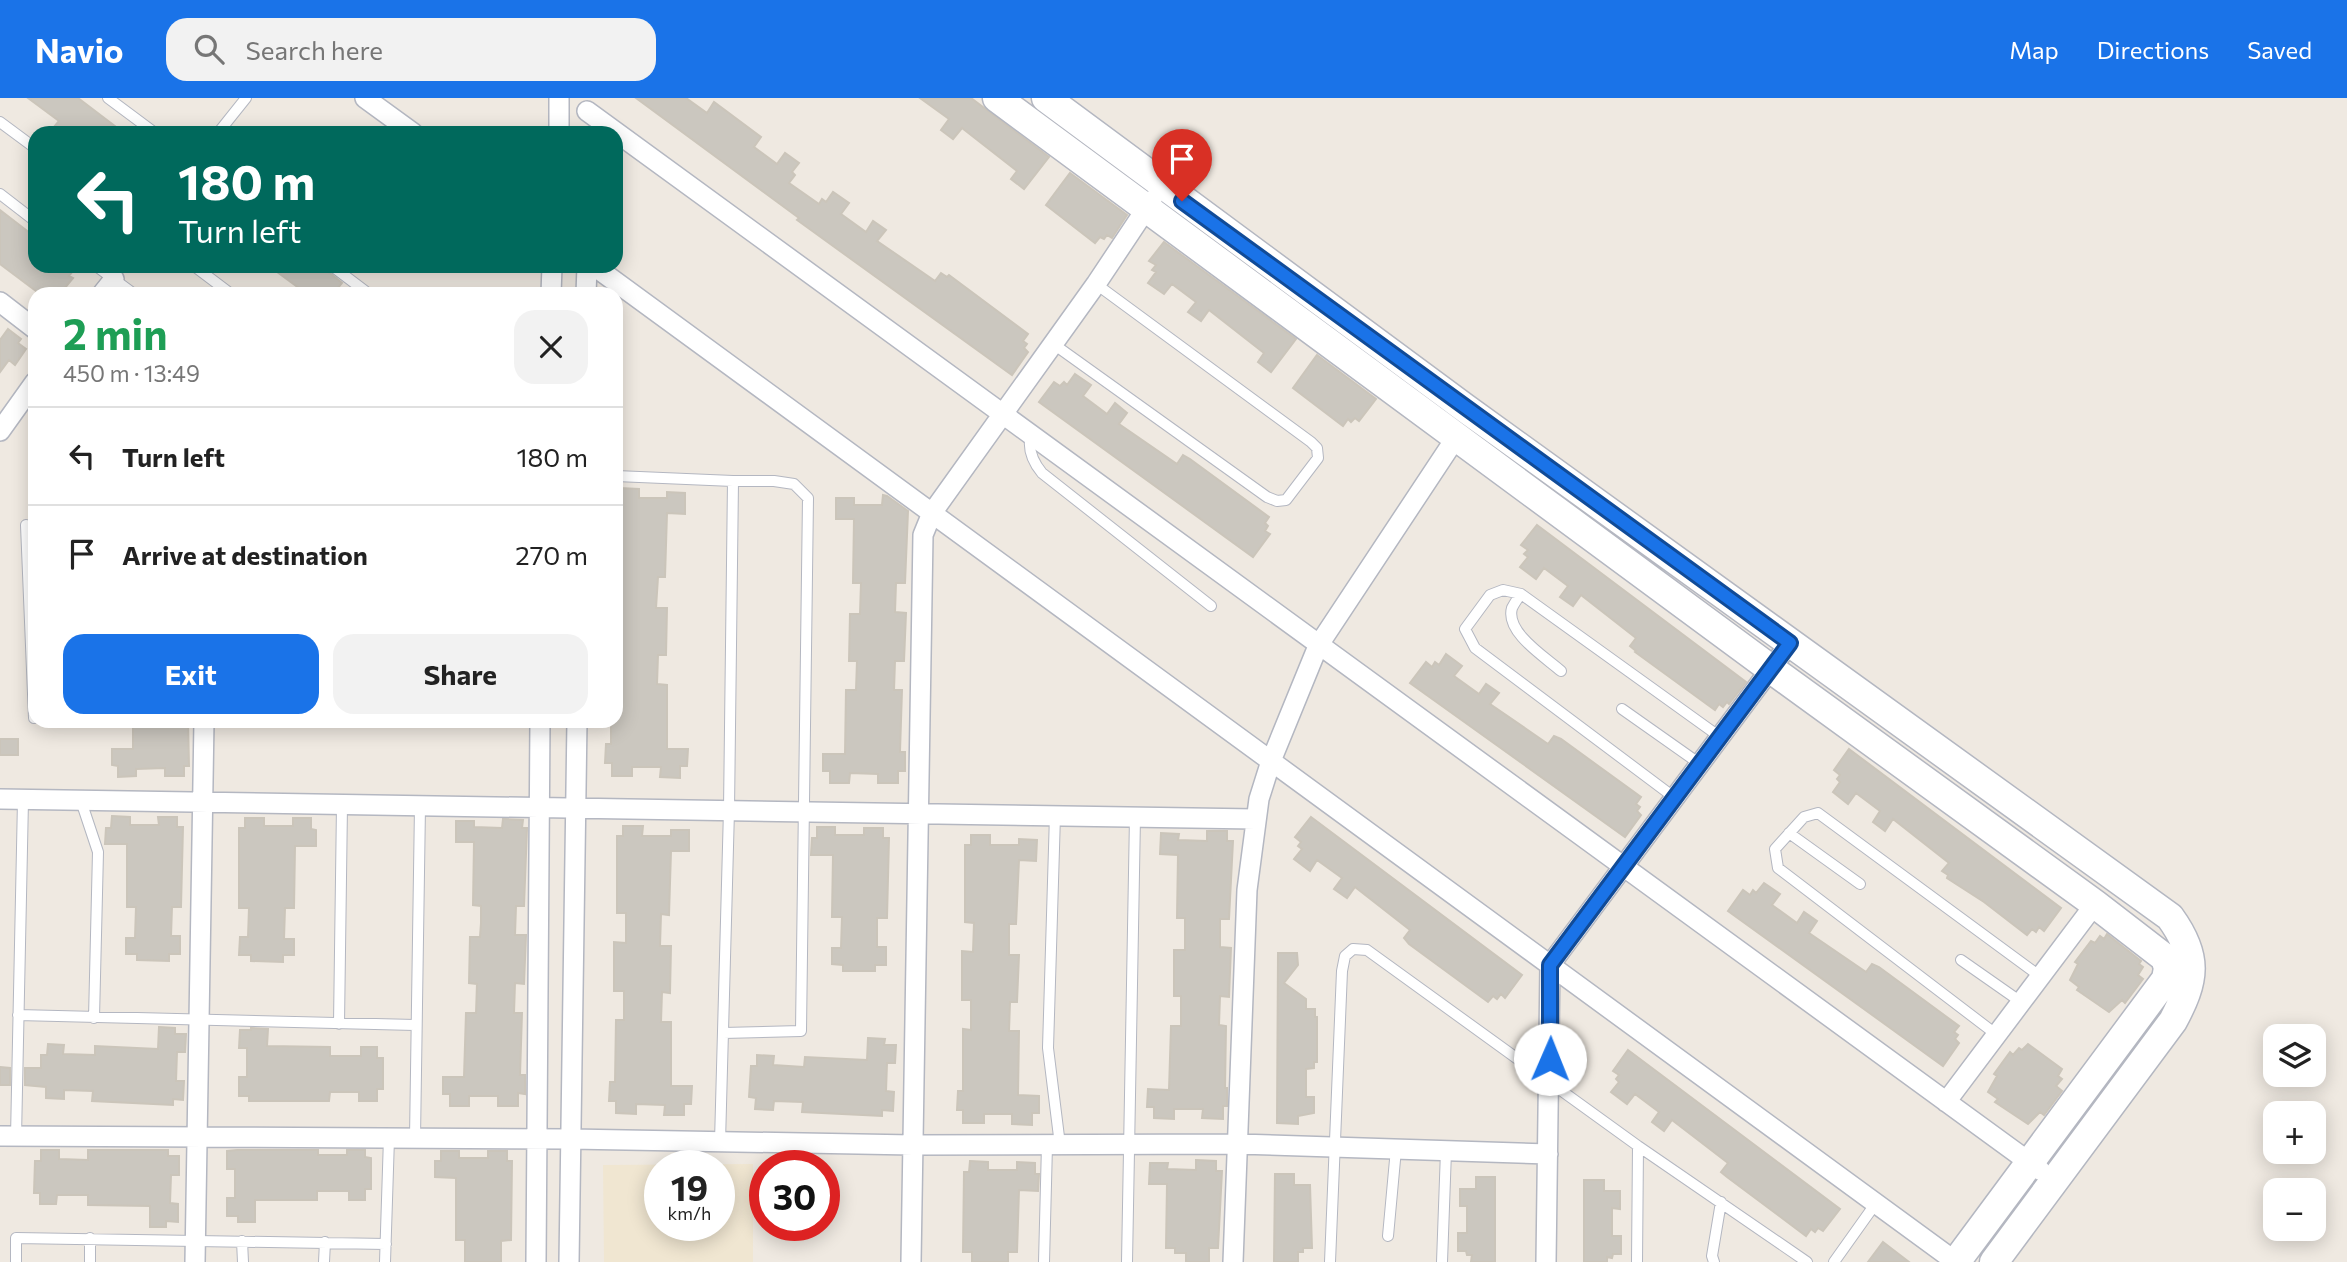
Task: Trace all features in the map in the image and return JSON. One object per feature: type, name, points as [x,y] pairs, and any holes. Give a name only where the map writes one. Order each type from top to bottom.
[{"type":"street","points":[[365,98],[403,126]]},
{"type":"street","points":[[559,98],[559,126]]},
{"type":"street","points":[[623,287],[1956,1262],[2166,979],[2168,968],[2165,958],[997,98]]},
{"type":"street","points":[[1046,98],[1161,185],[2170,917],[2182,934],[2189,954],[2191,975],[2186,995],[2173,1021],[1994,1262]]},
{"type":"street","points":[[587,104],[587,126]]},
{"type":"street","points":[[587,104],[617,126]]},
{"type":"street","points":[[623,131],[1318,646],[2055,1180]]},
{"type":"street","points":[[911,1262],[923,535],[932,513],[1096,284],[1161,185]]},
{"type":"street","points":[[604,273],[623,287]]},
{"type":"street","points":[[0,302],[28,323]]},
{"type":"street","points":[[0,431],[28,392]]},
{"type":"street","points":[[1233,1262],[1247,890],[1259,799],[1271,761],[1318,646],[1457,436]]},
{"type":"street","points":[[1546,1262],[1550,965],[1790,643]]},
{"type":"street","points":[[195,1262],[205,728]]},
{"type":"street","points":[[536,1262],[540,728]]},
{"type":"street","points":[[569,1262],[577,728]]},
{"type":"street","points":[[0,799],[1255,819]]},
{"type":"street","points":[[1946,1102],[2095,904]]},
{"type":"street","points":[[8,1136],[571,1139],[913,1145],[1238,1144],[1548,1154]]},
{"type":"lane","points":[[108,98],[146,126]]},
{"type":"lane","points":[[224,126],[246,98]]},
{"type":"lane","points":[[0,122],[28,143]]},
{"type":"lane","points":[[0,194],[28,216]]},
{"type":"lane","points":[[203,273],[222,287]]},
{"type":"lane","points":[[341,273],[360,287]]},
{"type":"lane","points":[[1052,342],[1267,497],[1278,501],[1286,500],[1318,458],[1317,448],[1311,442],[1096,284]]},
{"type":"lane","points":[[1031,434],[1030,452],[1042,473],[1211,606]]},
{"type":"lane","points":[[623,476],[774,481],[794,484],[808,498],[800,1031],[723,1033]]},
{"type":"lane","points":[[720,1142],[729,810],[733,481]]},
{"type":"lane","points":[[26,525],[28,554]]},
{"type":"lane","points":[[1675,798],[1475,648],[1465,629],[1490,595],[1503,590],[1521,594],[1720,737]]},
{"type":"lane","points":[[1521,594],[1512,608],[1511,620],[1517,632],[1561,671]]},
{"type":"lane","points":[[1622,709],[1700,764]]},
{"type":"lane","points":[[8,1136],[18,1015],[23,800]]},
{"type":"lane","points":[[81,801],[98,852],[94,1018]]},
{"type":"lane","points":[[339,1024],[342,805]]},
{"type":"lane","points":[[415,1138],[420,806]]},
{"type":"lane","points":[[1997,1035],[1779,868],[1775,849],[1804,817],[1818,813],[2041,977]]},
{"type":"lane","points":[[1044,1262],[1054,1145],[1048,1048],[1055,815]]},
{"type":"lane","points":[[1127,1262],[1135,817]]},
{"type":"lane","points":[[1789,833],[1860,884]]},
{"type":"lane","points":[[1330,1262],[1342,971],[1345,956],[1353,949],[1367,950],[1549,1083],[1807,1262]]},
{"type":"lane","points":[[1961,960],[2021,1002]]},
{"type":"lane","points":[[18,1015],[415,1025]]},
{"type":"lane","points":[[385,1262],[389,1138]]},
{"type":"lane","points":[[1637,1262],[1638,1146]]},
{"type":"lane","points":[[1388,1236],[1396,1149]]},
{"type":"lane","points":[[1443,1262],[1446,1151]]},
{"type":"lane","points":[[1714,1262],[1712,1256],[1720,1202]]},
{"type":"lane","points":[[1834,1262],[1875,1203]]},
{"type":"lane","points":[[16,1262],[16,1238],[386,1244]]},
{"type":"lane","points":[[90,1238],[90,1262]]},
{"type":"lane","points":[[242,1241],[243,1262]]},
{"type":"lane","points":[[324,1262],[325,1242]]},
{"type":"shaded area","points":[[735,1164],[749,1164],[749,1241],[753,1241],[753,1262],[604,1262],[603,1165],[644,1165],[644,1241],[735,1241]]},
{"type":"building","points":[[28,98],[78,98],[115,126],[55,126],[59,121]]},
{"type":"building","points":[[636,98],[686,98],[707,113],[714,102],[761,137],[754,147],[777,164],[785,153],[799,163],[792,172],[795,175],[789,183],[819,204],[822,199],[826,202],[833,192],[849,203],[841,214],[866,232],[873,221],[886,230],[877,241],[935,281],[941,273],[947,277],[949,275],[1028,334],[1023,341],[1027,344],[1024,348],[1028,352],[1012,375],[797,220],[799,218]]},
{"type":"building","points":[[920,98],[971,98],[1049,157],[1024,189],[1011,179],[1017,171],[962,128],[953,139],[941,130],[949,119]]},
{"type":"building","points":[[1070,173],[1127,215],[1112,238],[1107,235],[1104,239],[1100,237],[1095,243],[1046,205]]},
{"type":"building","points":[[0,210],[28,232],[28,273],[71,273],[69,276],[73,278],[66,287],[31,287],[0,264]]},
{"type":"building","points":[[1164,242],[1296,339],[1271,372],[1258,362],[1264,353],[1209,310],[1201,321],[1188,312],[1196,302],[1172,284],[1164,294],[1148,283],[1156,272],[1152,270],[1156,265],[1149,261]]},
{"type":"building","points":[[278,273],[330,273],[342,283],[339,287],[298,287]]},
{"type":"building","points":[[8,329],[21,339],[18,343],[26,349],[15,365],[9,360],[0,372],[0,340]]},
{"type":"building","points":[[1317,355],[1376,399],[1359,421],[1355,418],[1351,422],[1348,419],[1343,426],[1293,388]]},
{"type":"building","points":[[1075,374],[1091,385],[1083,396],[1107,414],[1115,403],[1127,413],[1119,424],[1177,464],[1183,455],[1190,459],[1269,517],[1265,523],[1268,526],[1265,531],[1270,534],[1253,557],[1039,402],[1054,382],[1060,386],[1064,382],[1067,385]]},
{"type":"building","points":[[623,488],[639,489],[639,498],[667,498],[667,492],[685,493],[685,514],[667,513],[665,577],[658,577],[656,608],[667,608],[666,655],[658,655],[657,684],[667,685],[667,749],[688,749],[687,766],[680,766],[680,778],[660,777],[661,767],[632,767],[632,776],[612,776],[612,763],[605,763],[606,744],[611,744],[611,728],[623,728]]},
{"type":"building","points":[[883,495],[908,511],[905,583],[896,583],[895,612],[906,613],[904,661],[895,661],[894,690],[902,690],[900,752],[905,752],[905,771],[898,771],[898,783],[878,783],[878,774],[850,773],[849,783],[830,783],[830,771],[823,771],[823,754],[845,754],[846,690],[856,690],[857,661],[849,661],[850,614],[860,614],[861,583],[853,583],[854,519],[836,519],[836,498],[854,498],[854,505],[882,505]]},
{"type":"building","points":[[1537,525],[1746,682],[1729,704],[1727,702],[1723,707],[1719,704],[1715,710],[1635,652],[1630,646],[1636,638],[1581,595],[1573,606],[1560,597],[1568,586],[1544,568],[1536,579],[1520,567],[1528,557],[1524,554],[1528,550],[1521,545]]},
{"type":"building","points":[[1446,654],[1462,666],[1454,676],[1479,694],[1486,684],[1499,693],[1490,704],[1548,744],[1554,736],[1561,739],[1641,797],[1636,804],[1640,807],[1637,811],[1641,815],[1625,837],[1410,683],[1426,662],[1432,667],[1435,662],[1439,665]]},
{"type":"building","points":[[133,728],[188,728],[189,766],[184,766],[184,776],[165,776],[165,768],[136,769],[136,776],[118,777],[118,766],[112,765],[112,749],[133,749]]},
{"type":"building","points":[[0,739],[18,739],[18,755],[0,755]]},
{"type":"building","points":[[1849,749],[2061,908],[2044,931],[2039,927],[2036,932],[2032,929],[2027,935],[1947,878],[1948,875],[1942,871],[1949,863],[1893,819],[1885,831],[1873,822],[1880,811],[1856,793],[1848,804],[1833,792],[1840,782],[1837,779],[1840,775],[1834,770]]},
{"type":"building","points":[[112,816],[130,817],[130,825],[159,825],[158,817],[177,817],[177,827],[183,827],[181,907],[172,907],[171,936],[180,936],[180,954],[169,954],[169,961],[137,960],[137,954],[126,954],[126,938],[135,938],[136,907],[127,907],[127,844],[105,844],[106,828],[111,828]]},
{"type":"building","points":[[1311,817],[1522,975],[1505,998],[1501,994],[1497,999],[1493,996],[1488,1002],[1409,944],[1404,938],[1410,930],[1355,887],[1347,898],[1334,889],[1342,878],[1317,860],[1310,871],[1294,859],[1302,849],[1298,846],[1301,842],[1295,837]]},
{"type":"building","points":[[245,818],[264,818],[264,826],[293,826],[293,818],[311,818],[311,829],[316,830],[316,846],[295,846],[294,908],[285,908],[284,939],[294,939],[294,955],[283,955],[283,962],[251,961],[251,955],[239,955],[240,937],[248,937],[249,908],[239,908],[239,828],[245,828]]},
{"type":"building","points":[[503,819],[523,820],[522,828],[527,828],[524,906],[516,906],[515,935],[526,935],[524,984],[515,983],[514,1013],[522,1013],[520,1075],[525,1075],[525,1094],[518,1093],[518,1106],[498,1106],[498,1096],[469,1096],[469,1106],[450,1106],[450,1094],[443,1094],[443,1077],[464,1077],[466,1013],[476,1013],[477,984],[469,983],[470,937],[480,937],[481,923],[481,906],[473,905],[474,842],[456,842],[456,821],[474,821],[474,827],[502,828]]},
{"type":"building","points":[[623,826],[643,826],[642,836],[671,836],[671,830],[689,830],[689,851],[671,851],[669,915],[661,914],[660,946],[671,946],[670,993],[662,992],[661,1022],[671,1022],[671,1086],[692,1086],[691,1104],[684,1104],[684,1115],[664,1115],[665,1105],[636,1104],[636,1114],[616,1113],[616,1101],[609,1101],[610,1082],[615,1082],[616,1020],[624,1020],[624,991],[614,991],[614,942],[626,943],[626,913],[617,913],[617,836],[623,836]]},
{"type":"building","points":[[817,827],[835,827],[835,835],[864,835],[864,828],[883,828],[883,838],[889,838],[887,918],[877,918],[877,947],[886,947],[886,965],[875,965],[875,971],[843,971],[843,965],[832,964],[832,948],[841,948],[842,917],[832,917],[833,855],[811,855],[812,838],[817,838]]},
{"type":"building","points":[[1207,831],[1227,831],[1227,841],[1233,841],[1229,919],[1220,919],[1220,947],[1231,948],[1229,997],[1220,996],[1219,1025],[1226,1026],[1227,1106],[1223,1106],[1223,1119],[1202,1118],[1203,1109],[1174,1109],[1174,1119],[1154,1118],[1154,1107],[1147,1107],[1148,1089],[1169,1090],[1171,1026],[1181,1026],[1181,996],[1174,996],[1174,950],[1185,950],[1185,918],[1177,918],[1178,855],[1160,854],[1161,833],[1179,834],[1178,840],[1207,841]]},
{"type":"building","points":[[971,835],[990,835],[990,845],[1019,845],[1019,839],[1037,840],[1036,861],[1019,860],[1016,924],[1009,924],[1009,955],[1019,955],[1017,1002],[1010,1002],[1009,1031],[1019,1031],[1018,1095],[1039,1096],[1039,1113],[1032,1113],[1032,1125],[1012,1124],[1012,1114],[984,1114],[984,1123],[963,1123],[963,1110],[957,1110],[958,1091],[963,1091],[963,1029],[971,1030],[971,1000],[962,1000],[962,951],[973,952],[974,923],[965,922],[965,845],[971,845]]},
{"type":"building","points":[[1764,883],[1780,894],[1772,905],[1797,923],[1804,912],[1817,921],[1809,933],[1866,972],[1872,964],[1879,967],[1959,1026],[1954,1032],[1958,1035],[1955,1039],[1959,1043],[1943,1066],[1728,911],[1743,890],[1750,895],[1753,890],[1756,893]]},
{"type":"building","points":[[2107,934],[2141,961],[2139,964],[2143,967],[2138,975],[2143,979],[2125,1003],[2122,1000],[2109,1012],[2077,990],[2079,987],[2070,980],[2078,964],[2075,962],[2091,941],[2095,943],[2100,936],[2104,939]]},
{"type":"building","points":[[1278,953],[1297,953],[1298,965],[1284,983],[1306,999],[1306,1009],[1315,1009],[1317,1017],[1317,1062],[1314,1062],[1314,1068],[1306,1069],[1306,1097],[1314,1097],[1314,1113],[1298,1116],[1298,1124],[1277,1123]]},
{"type":"building","points":[[159,1027],[175,1028],[175,1034],[186,1034],[185,1052],[177,1052],[176,1081],[184,1081],[183,1100],[173,1099],[173,1105],[92,1101],[93,1091],[64,1090],[64,1099],[46,1098],[46,1087],[25,1085],[25,1068],[41,1068],[41,1055],[47,1055],[48,1044],[64,1045],[63,1054],[95,1055],[95,1046],[158,1049]]},
{"type":"building","points":[[268,1029],[267,1046],[330,1047],[330,1056],[361,1056],[361,1047],[377,1047],[377,1058],[383,1058],[383,1089],[377,1089],[377,1101],[359,1101],[359,1092],[330,1092],[329,1101],[249,1101],[249,1096],[239,1096],[239,1077],[247,1077],[247,1048],[239,1048],[240,1030]]},
{"type":"building","points":[[868,1038],[885,1039],[884,1045],[896,1045],[895,1063],[887,1063],[886,1091],[894,1092],[893,1111],[882,1110],[882,1116],[802,1112],[803,1102],[774,1101],[773,1110],[755,1109],[756,1098],[749,1097],[751,1066],[757,1066],[757,1055],[774,1056],[773,1065],[804,1067],[805,1057],[867,1060]]},
{"type":"building","points":[[2028,1044],[2062,1069],[2058,1076],[2062,1079],[2056,1086],[2062,1091],[2044,1115],[2040,1112],[2028,1124],[1995,1102],[1998,1099],[1988,1092],[1997,1076],[1994,1074],[2010,1052],[2013,1055]]},
{"type":"building","points":[[1628,1050],[1840,1209],[1823,1231],[1818,1228],[1815,1232],[1811,1229],[1806,1236],[1721,1172],[1728,1163],[1672,1120],[1664,1131],[1652,1122],[1659,1112],[1635,1094],[1627,1104],[1611,1092],[1619,1082],[1616,1079],[1619,1075],[1613,1071]]},
{"type":"building","points":[[0,1067],[10,1068],[10,1085],[0,1085]]},
{"type":"building","points":[[41,1150],[59,1150],[59,1159],[88,1160],[88,1150],[168,1150],[168,1156],[179,1156],[179,1175],[171,1175],[170,1203],[178,1204],[178,1222],[166,1221],[166,1227],[150,1227],[150,1206],[88,1205],[88,1195],[57,1195],[56,1204],[40,1204],[40,1193],[34,1193],[35,1161],[41,1161]]},
{"type":"building","points":[[318,1150],[318,1155],[347,1155],[347,1150],[365,1150],[365,1157],[371,1158],[371,1189],[365,1189],[365,1200],[349,1200],[349,1191],[317,1191],[317,1200],[255,1200],[255,1222],[238,1222],[238,1216],[227,1216],[227,1198],[235,1198],[235,1169],[227,1169],[227,1151]]},
{"type":"building","points":[[441,1151],[459,1151],[459,1158],[488,1158],[488,1151],[507,1151],[507,1161],[512,1161],[511,1240],[501,1241],[501,1262],[465,1262],[465,1240],[456,1240],[456,1178],[435,1177],[435,1161],[441,1161]]},
{"type":"building","points":[[1196,1160],[1216,1161],[1216,1171],[1222,1171],[1218,1248],[1209,1248],[1209,1262],[1186,1262],[1186,1253],[1175,1253],[1175,1248],[1166,1248],[1167,1184],[1149,1184],[1150,1163],[1168,1163],[1167,1169],[1196,1170]]},
{"type":"building","points":[[970,1161],[988,1162],[988,1170],[1017,1170],[1017,1162],[1035,1163],[1035,1174],[1039,1174],[1038,1191],[1019,1190],[1017,1252],[1008,1252],[1008,1262],[972,1262],[972,1252],[963,1252],[964,1172],[969,1172]]},
{"type":"building","points":[[1275,1174],[1294,1174],[1294,1185],[1310,1185],[1312,1248],[1303,1248],[1303,1252],[1298,1252],[1298,1262],[1274,1262]]},
{"type":"building","points":[[1476,1177],[1495,1177],[1495,1262],[1471,1262],[1472,1255],[1467,1255],[1466,1251],[1458,1251],[1458,1233],[1467,1233],[1467,1206],[1460,1206],[1460,1189],[1476,1189]]},
{"type":"building","points":[[1584,1180],[1604,1180],[1604,1191],[1620,1191],[1620,1209],[1612,1208],[1612,1236],[1621,1236],[1621,1254],[1607,1257],[1607,1262],[1584,1262]]},
{"type":"building","points":[[1883,1242],[1909,1262],[1868,1262]]},
{"type":"route","points":[[1182,201],[1790,643],[1550,965],[1550,1059]]}]
